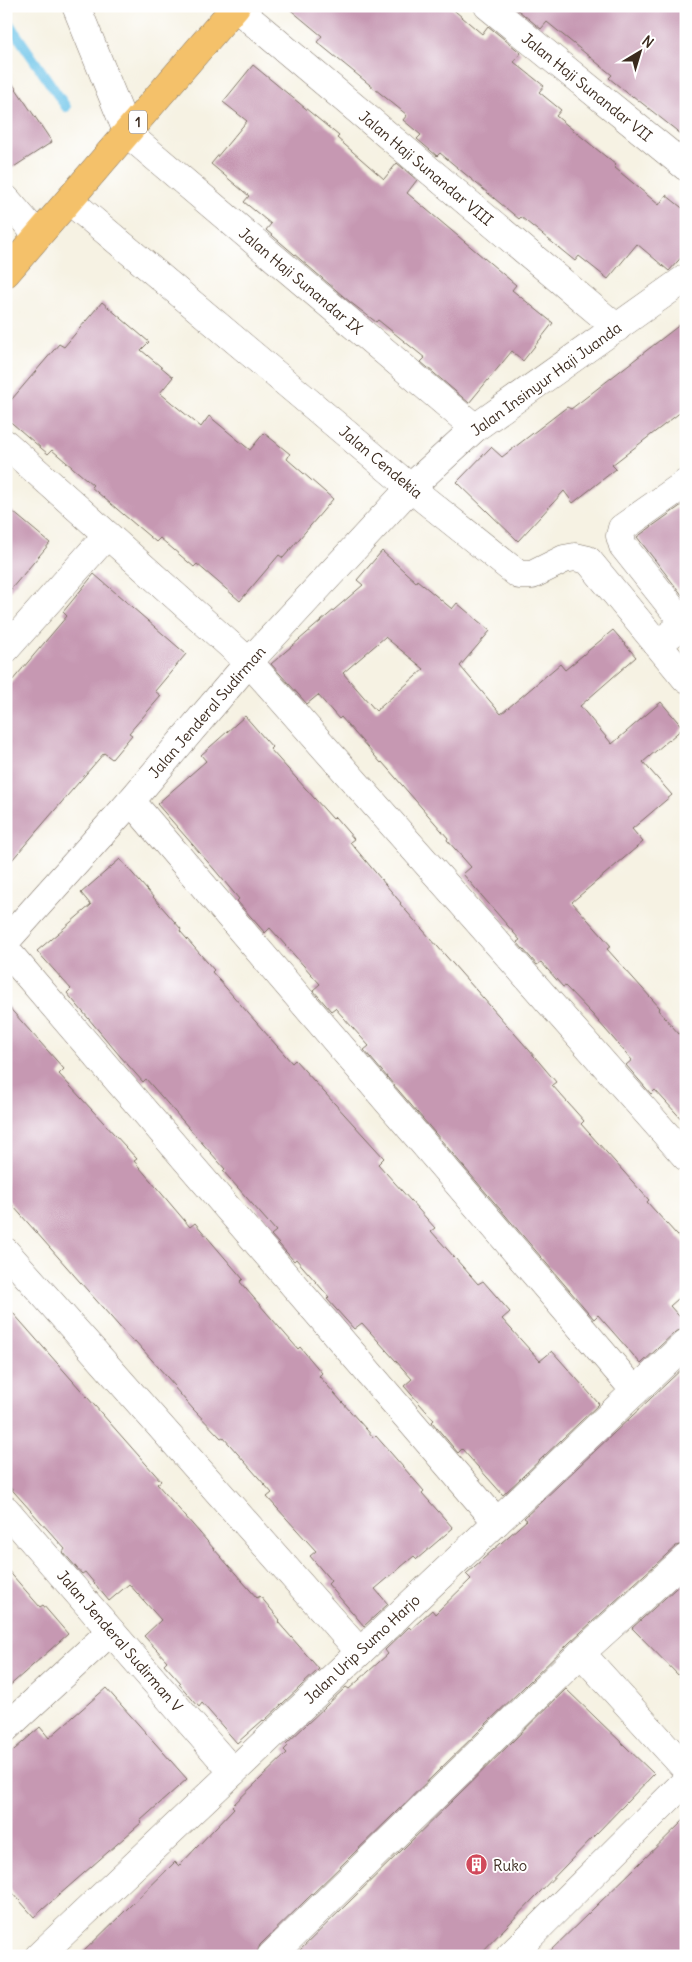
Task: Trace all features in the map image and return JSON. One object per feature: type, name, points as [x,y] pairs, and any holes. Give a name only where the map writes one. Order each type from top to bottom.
[{"type":"highway","name":"1","points":[[6,273],[128,134],[235,6]]},
{"type":"street","points":[[76,6],[128,134]]},
{"type":"street","name":"Jalan Haji Sunandar VIII","points":[[235,6],[617,328]]},
{"type":"street","name":"Jalan Haji Sunandar VII","points":[[488,6],[686,167]]},
{"type":"street","name":"Jalan Haji Sunandar IX","points":[[128,134],[475,428]]},
{"type":"street","points":[[6,199],[38,236]]},
{"type":"street","name":"Jalan Cendekia","points":[[70,201],[420,479],[519,575],[532,575],[564,559],[575,557],[588,560],[686,679]]},
{"type":"street","name":"Jalan Insinyur Haji Juanda","points":[[420,479],[475,428],[686,278]]},
{"type":"street","points":[[6,444],[249,662],[686,1157]]},
{"type":"street","name":"Jalan Jenderal Sudirman","points":[[6,941],[131,800],[249,662],[420,479]]},
{"type":"street","points":[[657,644],[685,625],[623,546],[620,536],[622,528],[686,483]]},
{"type":"street","points":[[6,649],[107,535]]},
{"type":"street","points":[[131,800],[635,1391]]},
{"type":"street","points":[[6,950],[497,1522]]},
{"type":"street","points":[[6,1252],[360,1652]]},
{"type":"street","name":"Jalan Urip Sumo Harjo","points":[[39,1956],[686,1344]]},
{"type":"street","name":"Jalan Jenderal Sudirman V","points":[[6,1510],[233,1772]]},
{"type":"street","points":[[271,1956],[581,1653],[686,1558]]},
{"type":"street","points":[[6,1728],[111,1631]]},
{"type":"street","points":[[581,1653],[686,1769]]},
{"type":"street","points":[[510,1956],[686,1781]]},
{"type":"building","points":[[286,6],[449,6],[482,34],[488,26],[521,53],[514,62],[544,86],[539,92],[561,110],[556,116],[616,165],[614,167],[659,205],[666,195],[686,211],[686,252],[669,271],[637,244],[608,279],[579,256],[575,261],[521,217],[519,219],[440,153],[437,156],[417,139],[421,135],[403,120],[407,115],[317,42],[322,36]]},
{"type":"building","points":[[513,6],[686,6],[686,138],[609,78],[612,75],[547,22],[541,29]]},
{"type":"building","points":[[253,65],[339,136],[337,138],[384,179],[397,163],[417,180],[407,193],[516,285],[512,290],[553,323],[523,361],[512,351],[469,403],[421,362],[425,358],[378,320],[376,322],[350,302],[266,230],[271,224],[244,202],[249,196],[211,164],[247,121],[223,102]]},
{"type":"building","points":[[6,74],[52,142],[6,172]]},
{"type":"building","points":[[102,302],[149,342],[141,350],[173,377],[160,393],[201,427],[209,416],[250,450],[264,433],[290,454],[287,459],[333,499],[283,558],[279,555],[240,601],[197,564],[194,567],[160,538],[156,542],[91,487],[93,485],[52,450],[48,454],[6,418],[6,406],[59,344],[64,347]]},
{"type":"building","points":[[686,320],[686,408],[612,465],[616,469],[573,503],[564,491],[518,541],[457,482],[491,447],[502,457],[567,407],[571,409]]},
{"type":"building","points":[[686,502],[686,600],[637,537]]},
{"type":"building","points":[[6,506],[50,543],[6,595]]},
{"type":"building","points":[[382,551],[416,582],[417,580],[452,609],[457,603],[490,631],[460,666],[501,714],[560,664],[565,670],[613,630],[636,657],[580,706],[612,744],[661,702],[683,728],[643,762],[672,795],[632,829],[643,842],[572,902],[611,946],[607,949],[660,1008],[658,1010],[686,1042],[686,1124],[655,1090],[651,1094],[626,1065],[632,1060],[592,1014],[565,986],[563,987],[541,962],[537,965],[517,942],[520,940],[463,874],[471,867],[382,762],[318,695],[307,704],[271,664],[363,585],[357,580]],"holes":[[[385,637],[424,669],[376,711],[343,673]]]},
{"type":"building","points":[[94,574],[186,654],[155,691],[161,696],[129,733],[132,735],[112,759],[104,753],[6,867],[6,688],[67,616],[63,612]]},
{"type":"building","points":[[245,716],[272,747],[270,749],[333,819],[335,817],[354,839],[350,842],[400,904],[556,1082],[552,1085],[584,1121],[581,1124],[649,1200],[647,1202],[686,1245],[686,1292],[670,1306],[686,1324],[686,1328],[675,1332],[641,1364],[598,1315],[594,1319],[364,1050],[369,1046],[335,1008],[331,1011],[313,990],[320,984],[270,928],[265,933],[237,901],[239,899],[214,869],[157,804],[206,761],[201,755]]},
{"type":"building","points":[[120,859],[181,929],[180,931],[214,970],[212,972],[292,1063],[295,1060],[384,1158],[378,1164],[435,1228],[431,1231],[478,1284],[483,1281],[510,1312],[502,1319],[540,1361],[552,1351],[599,1404],[503,1495],[462,1449],[458,1453],[432,1422],[434,1420],[404,1386],[412,1379],[362,1323],[354,1329],[327,1299],[329,1297],[296,1259],[294,1261],[271,1235],[276,1231],[223,1171],[225,1169],[146,1079],[143,1082],[120,1056],[67,993],[71,989],[37,951],[91,905],[81,893]]},
{"type":"building","points":[[6,1004],[64,1069],[59,1074],[137,1159],[134,1161],[190,1227],[195,1223],[243,1279],[240,1282],[298,1349],[300,1347],[322,1373],[319,1376],[374,1438],[376,1436],[424,1491],[422,1493],[453,1528],[417,1559],[414,1556],[375,1589],[388,1604],[364,1626],[328,1584],[331,1581],[310,1556],[316,1551],[267,1497],[272,1493],[223,1437],[221,1438],[193,1409],[175,1386],[135,1341],[133,1342],[6,1198]]},
{"type":"building","points":[[6,1305],[161,1481],[157,1484],[257,1598],[260,1596],[280,1620],[278,1622],[319,1669],[264,1721],[237,1743],[202,1703],[199,1707],[179,1684],[181,1683],[164,1664],[167,1661],[144,1636],[161,1620],[129,1584],[109,1601],[85,1572],[82,1574],[63,1552],[65,1549],[6,1483]]},
{"type":"building","points":[[686,1365],[686,1543],[676,1546],[570,1642],[260,1945],[256,1956],[79,1956],[175,1862],[179,1866],[234,1808],[232,1806],[287,1753],[284,1750],[288,1746],[286,1744],[346,1687],[349,1689],[388,1654],[385,1650],[409,1627],[411,1629],[432,1610],[435,1614],[471,1579],[466,1574],[527,1520],[524,1518]]},
{"type":"building","points":[[6,1568],[40,1607],[43,1605],[68,1634],[6,1689]]},
{"type":"building","points":[[686,1579],[686,1683],[632,1628]]},
{"type":"building","points":[[106,1688],[187,1779],[140,1821],[141,1823],[34,1917],[6,1885],[6,1757],[40,1727],[49,1738]]},
{"type":"building","name":"Ruko","points":[[566,1689],[654,1774],[478,1956],[294,1956]]},
{"type":"building","points":[[686,1818],[686,1956],[545,1956]]},
{"type":"waterway","points":[[6,19],[66,107]]},
{"type":"place","name":"Ruko","points":[[477,1865]]}]
